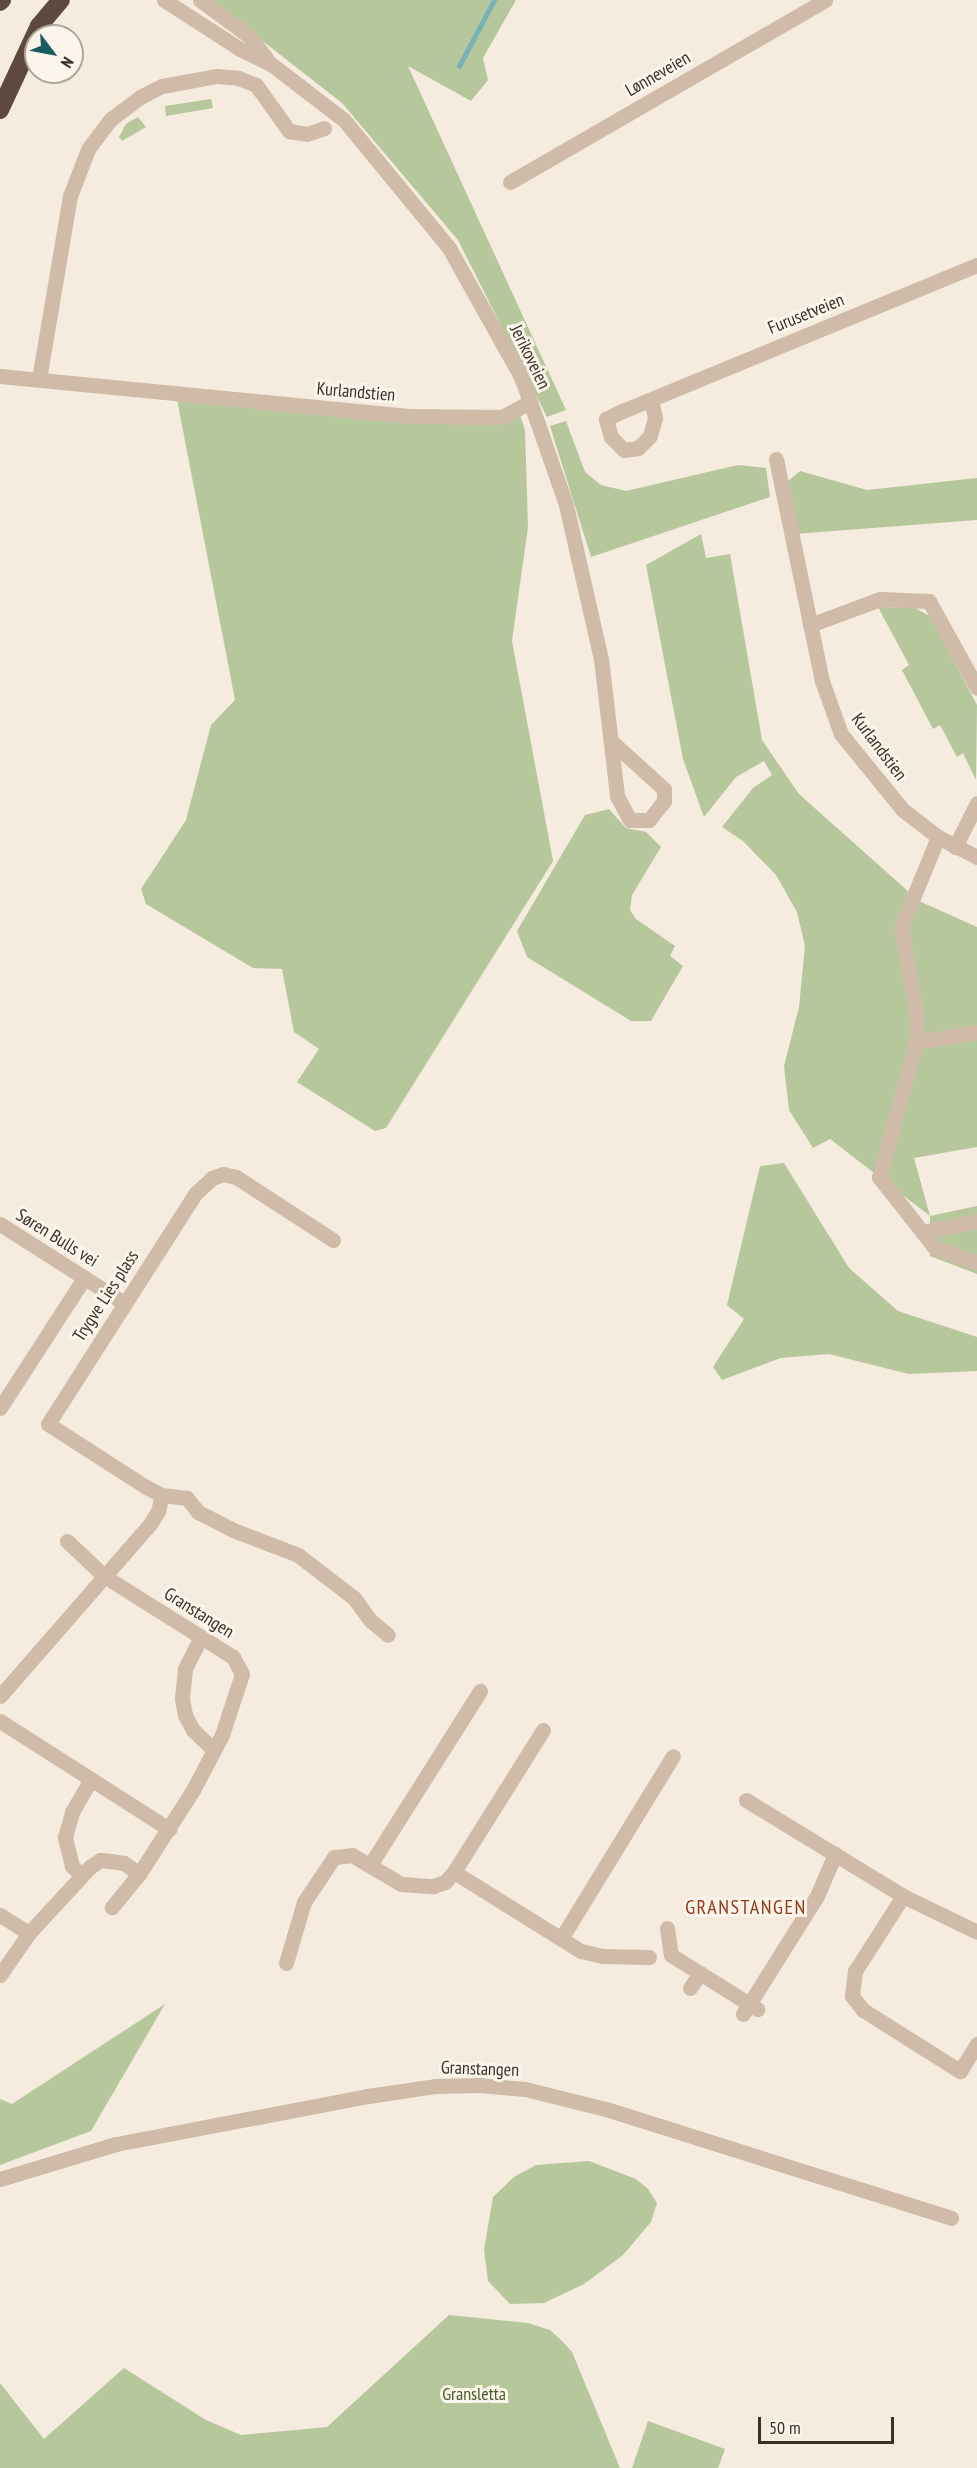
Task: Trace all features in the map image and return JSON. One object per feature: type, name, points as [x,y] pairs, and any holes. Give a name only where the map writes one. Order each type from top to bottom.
[{"type":"highway","points":[[0,110],[39,26],[61,0]]},
{"type":"street","name":"Jerikoveien","points":[[164,0],[240,49],[271,64],[344,120],[449,248],[522,377],[566,505],[601,659],[621,810],[630,820],[649,820],[664,801],[664,789],[612,742]]},
{"type":"street","name":"Jerikoveien","points":[[200,0],[249,36],[271,64]]},
{"type":"street","name":"Lønneveien","points":[[510,182],[825,0]]},
{"type":"street","points":[[39,379],[70,196],[88,149],[111,119],[140,97],[162,86],[217,76],[238,78],[256,85],[289,131],[307,134],[324,128]]},
{"type":"street","name":"Furusetveien","points":[[651,400],[977,265]]},
{"type":"street","name":"Kurlandstien","points":[[0,376],[406,416],[502,417],[530,402]]},
{"type":"street","name":"Kurlandstien","points":[[776,459],[830,711],[841,735],[903,810],[938,837],[977,857]]},
{"type":"street","points":[[810,625],[880,599],[929,601],[977,688]]},
{"type":"street","points":[[955,847],[977,802]]},
{"type":"street","points":[[938,837],[901,927],[917,1017],[916,1042],[879,1176],[934,1247],[977,1263]]},
{"type":"street","points":[[916,1042],[977,1032]]},
{"type":"street","name":"Trygve Lies plass","points":[[333,1240],[236,1177],[223,1174],[204,1183],[124,1303],[48,1424],[162,1495],[187,1498],[198,1512],[233,1530],[290,1550],[313,1564],[354,1598],[370,1620],[388,1635]]},
{"type":"street","points":[[922,1232],[977,1221]]},
{"type":"street","name":"Søren Bulls vei","points":[[0,1224],[124,1303]]},
{"type":"street","points":[[0,1408],[84,1278]]},
{"type":"street","points":[[0,1696],[159,1511],[162,1495]]},
{"type":"street","name":"Granstangen","points":[[67,1541],[105,1576],[233,1657],[242,1674],[214,1750],[170,1828],[139,1874],[112,1907]]},
{"type":"street","points":[[201,1636],[185,1670],[182,1699],[184,1715],[193,1730],[214,1750]]},
{"type":"street","points":[[370,1865],[480,1691]]},
{"type":"street","points":[[0,1721],[170,1828]]},
{"type":"street","points":[[286,1963],[304,1902],[334,1857],[352,1855],[401,1884],[417,1886],[445,1882],[454,1872],[543,1730]]},
{"type":"street","points":[[562,1937],[673,1756]]},
{"type":"street","points":[[81,1875],[72,1866],[65,1837],[72,1812],[91,1779]]},
{"type":"street","points":[[746,1800],[903,1896],[977,1932]]},
{"type":"street","points":[[667,1928],[671,1955],[750,2009],[821,1898],[835,1854]]},
{"type":"street","points":[[0,1975],[29,1933],[81,1875],[100,1860],[124,1863],[139,1874]]},
{"type":"street","points":[[454,1872],[562,1937],[581,1951],[602,1956],[649,1957]]},
{"type":"street","points":[[903,1896],[855,1971],[852,1996],[863,2010],[960,2071],[977,2044]]},
{"type":"street","points":[[0,1915],[29,1933]]},
{"type":"street","points":[[690,1988],[700,1973]]},
{"type":"street","name":"Granstangen","points":[[0,2179],[125,2143],[368,2096],[436,2086],[479,2085],[579,2101],[951,2218]]},
{"type":"green space","points":[[210,0],[516,0],[483,58],[488,80],[471,101],[408,66],[566,410],[547,417],[458,240],[342,103]]},
{"type":"green space","points":[[211,99],[213,108],[166,116],[165,106]]},
{"type":"green space","points":[[138,117],[146,127],[122,141],[119,137],[126,124]]},
{"type":"green space","points":[[176,394],[406,416],[518,409],[525,430],[528,527],[512,641],[553,861],[386,1128],[375,1131],[297,1082],[319,1049],[294,1032],[282,969],[253,968],[146,904],[141,889],[186,820],[211,725],[235,700]]},
{"type":"green space","points":[[566,421],[585,472],[601,485],[626,491],[738,465],[766,468],[770,497],[591,557],[550,426]]},
{"type":"green space","points":[[800,471],[867,490],[977,478],[977,520],[794,534],[787,482]]},
{"type":"green space","points":[[701,534],[706,558],[730,554],[762,740],[799,794],[919,901],[977,927],[977,1147],[914,1158],[930,1216],[830,1139],[813,1148],[789,1110],[784,1066],[799,1007],[805,946],[797,912],[776,875],[743,841],[722,827],[753,788],[772,775],[764,761],[736,777],[704,817],[683,759],[646,565]]},
{"type":"green space","points":[[878,607],[915,608],[931,617],[977,705],[976,780],[963,753],[957,757],[940,725],[933,729],[902,670],[909,665]]},
{"type":"green space","points":[[609,809],[626,828],[646,832],[661,847],[632,895],[630,910],[636,919],[675,946],[670,956],[683,966],[651,1021],[631,1021],[527,957],[517,931],[585,815]]},
{"type":"green space","points":[[784,1163],[849,1268],[898,1311],[977,1337],[977,1371],[909,1374],[829,1354],[781,1358],[722,1380],[713,1367],[744,1319],[727,1305],[760,1166]]},
{"type":"green space","points":[[977,1206],[977,1274],[930,1256],[930,1216]]},
{"type":"green space","points":[[165,2004],[91,2131],[0,2165],[0,2099],[12,2104]]},
{"type":"green space","points":[[589,2161],[636,2179],[648,2189],[657,2203],[651,2222],[623,2255],[584,2284],[544,2303],[510,2304],[488,2281],[484,2250],[493,2197],[514,2177],[536,2165]]},
{"type":"green space","name":"Gransletta","points":[[449,2315],[528,2323],[550,2330],[572,2352],[620,2468],[0,2468],[0,2383],[44,2439],[124,2368],[206,2420],[241,2435],[327,2427]]},
{"type":"green space","points":[[648,2421],[725,2449],[718,2468],[632,2468]]},
{"type":"waterway","points":[[459,66],[494,0]]},
{"type":"district","name":"GRANSTANGEN","points":[[746,1907]]}]
